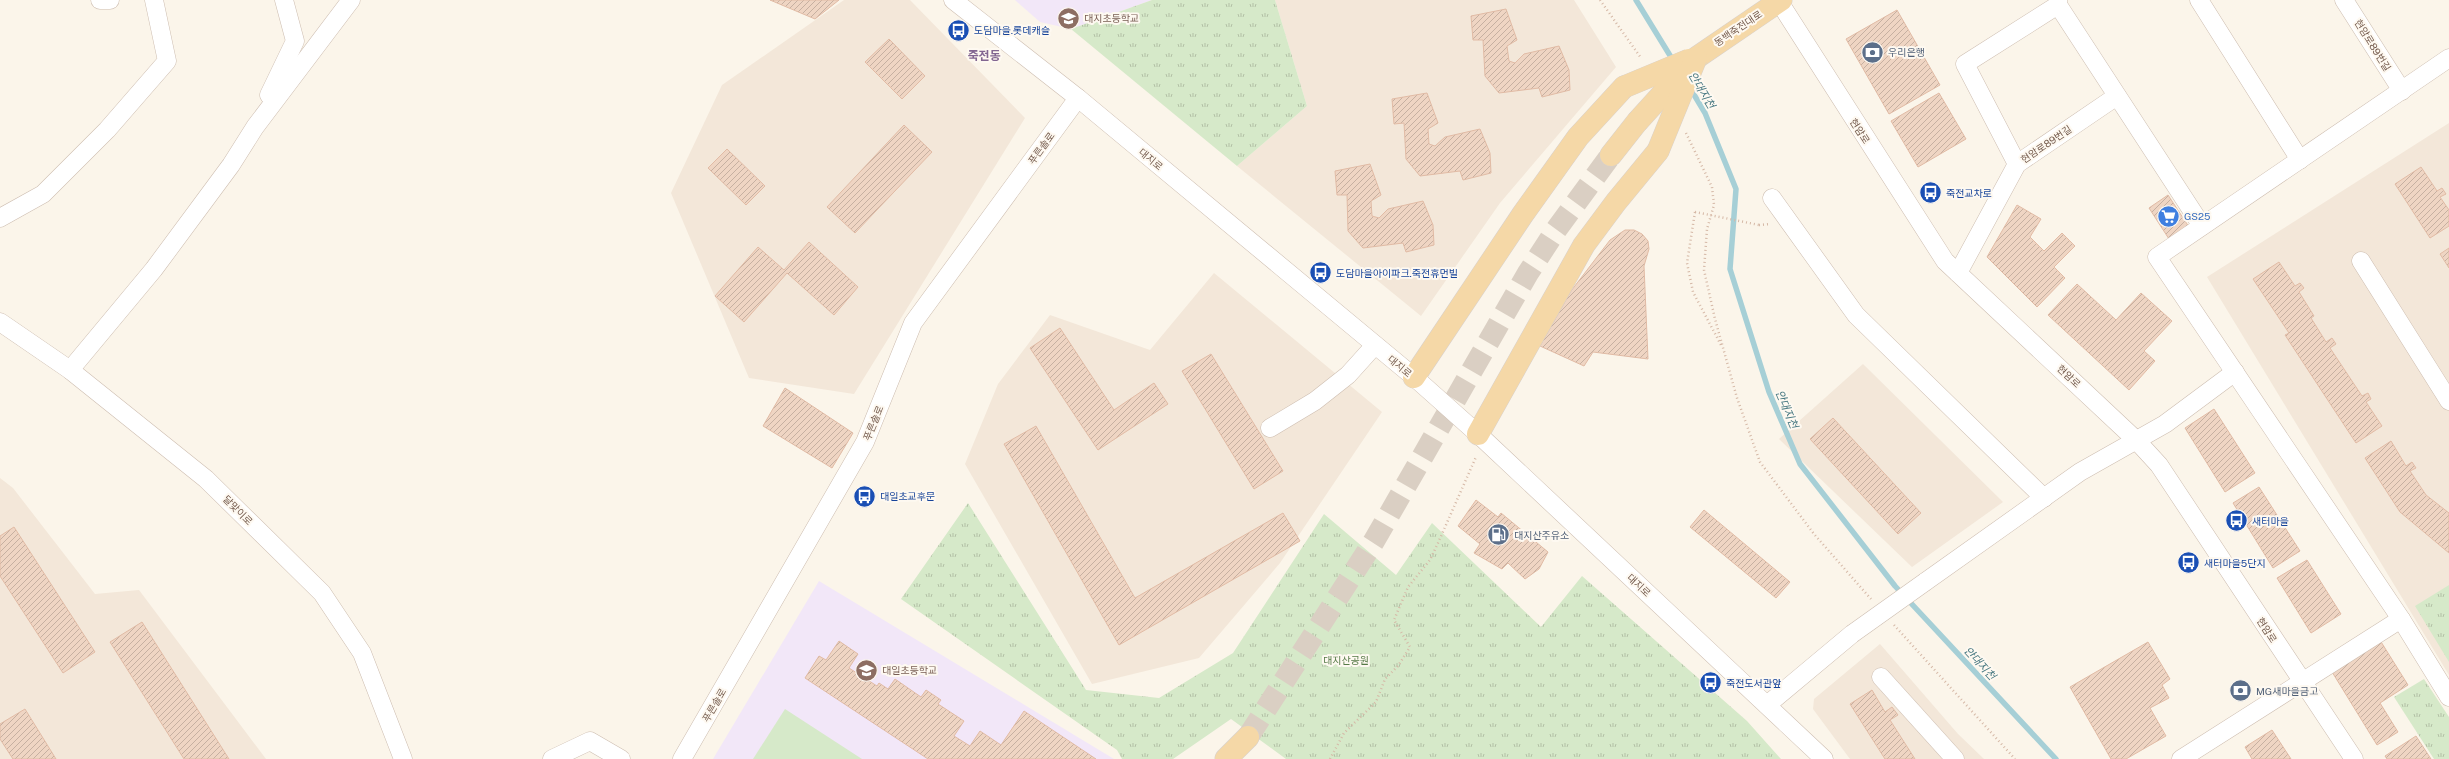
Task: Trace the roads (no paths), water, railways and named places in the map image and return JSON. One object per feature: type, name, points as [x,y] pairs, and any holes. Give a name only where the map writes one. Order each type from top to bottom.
[{"type":"main road","name":"동백죽전대로","points":[[1696,58],[1779,1]]},
{"type":"main road","points":[[1414,377],[1532,201],[1578,137],[1624,87],[1696,58]]},
{"type":"main road","points":[[1611,155],[1637,122],[1696,58]]},
{"type":"main road","points":[[1482,438],[1584,245],[1616,202],[1658,151],[1696,58]]},
{"type":"main road","points":[[1226,759],[1248,737]]},
{"type":"main road","points":[[1232,759],[1248,737]]},
{"type":"main road","points":[[1238,759],[1248,737]]},
{"type":"street","points":[[100,0],[110,0]]},
{"type":"street","points":[[0,218],[43,194],[107,130],[167,61],[154,0]]},
{"type":"street","points":[[255,127],[295,41],[284,0]]},
{"type":"street","points":[[70,370],[154,269],[231,165],[255,127],[351,0]]},
{"type":"street","name":"대지로","points":[[953,0],[1078,98],[1414,377],[1482,438],[1824,759]]},
{"type":"street","points":[[2199,0],[2300,160]]},
{"type":"street","name":"현암로89번길","points":[[2344,0],[2402,91]]},
{"type":"street","name":"현암로","points":[[1779,1],[1945,261],[2137,441],[2159,465],[2302,683],[2354,759]]},
{"type":"street","points":[[2017,164],[1966,64],[2058,2],[2117,96],[2202,226]]},
{"type":"street","points":[[2449,58],[2157,257],[2401,619],[2449,697]]},
{"type":"street","name":"현암로89번길","points":[[1958,273],[2017,164],[2117,96]]},
{"type":"street","name":"푸른솔로","points":[[682,759],[866,442],[912,323],[1078,98]]},
{"type":"street","points":[[1772,198],[1856,315],[2044,498]]},
{"type":"street","points":[[2361,261],[2449,401]]},
{"type":"street","name":"달맞이로","points":[[0,322],[70,370],[206,479],[322,593],[362,653],[403,759]]},
{"type":"street","points":[[1270,428],[1314,401],[1348,375],[1375,345]]},
{"type":"street","points":[[1767,705],[1852,634],[2080,472],[2165,424],[2234,372]]},
{"type":"street","points":[[2181,759],[2401,619]]},
{"type":"street","points":[[1881,677],[1955,759]]},
{"type":"street","points":[[552,759],[590,741],[621,759]]},
{"type":"waterway","name":"안대지천","points":[[1636,0],[1674,62]]},
{"type":"waterway","name":"안대지천","points":[[1690,88],[1705,113],[1736,189],[1730,269],[1769,392],[1800,464],[1895,586],[2056,759]]},
{"type":"tunnel","points":[[1248,737],[1374,541],[1528,273],[1556,230],[1611,155]]},
{"type":"place","name":"대지초등학교","points":[[1069,18]]},
{"type":"place","name":"도담마을.롯데캐슬","points":[[959,30]]},
{"type":"place","name":"우리은행","points":[[1873,52]]},
{"type":"place","name":"죽전교차로","points":[[1930,193]]},
{"type":"place","name":"GS25","points":[[2168,216]]},
{"type":"place","name":"도담마을아이파크.죽전휴먼빌","points":[[1321,273]]},
{"type":"place","name":"대일초교후문","points":[[865,496]]},
{"type":"place","name":"새터마을","points":[[2236,521]]},
{"type":"place","name":"대지산주유소","points":[[1498,535]]},
{"type":"place","name":"새터마을5단지","points":[[2189,563]]},
{"type":"place","name":"대일초등학교","points":[[866,670]]},
{"type":"place","name":"죽전도서관앞","points":[[1711,683]]},
{"type":"place","name":"MG새마을금고","points":[[2241,691]]},
{"type":"district","name":"죽전동","points":[[984,56]]},
{"type":"park label","name":"대지산공원","points":[[1346,660]]}]
